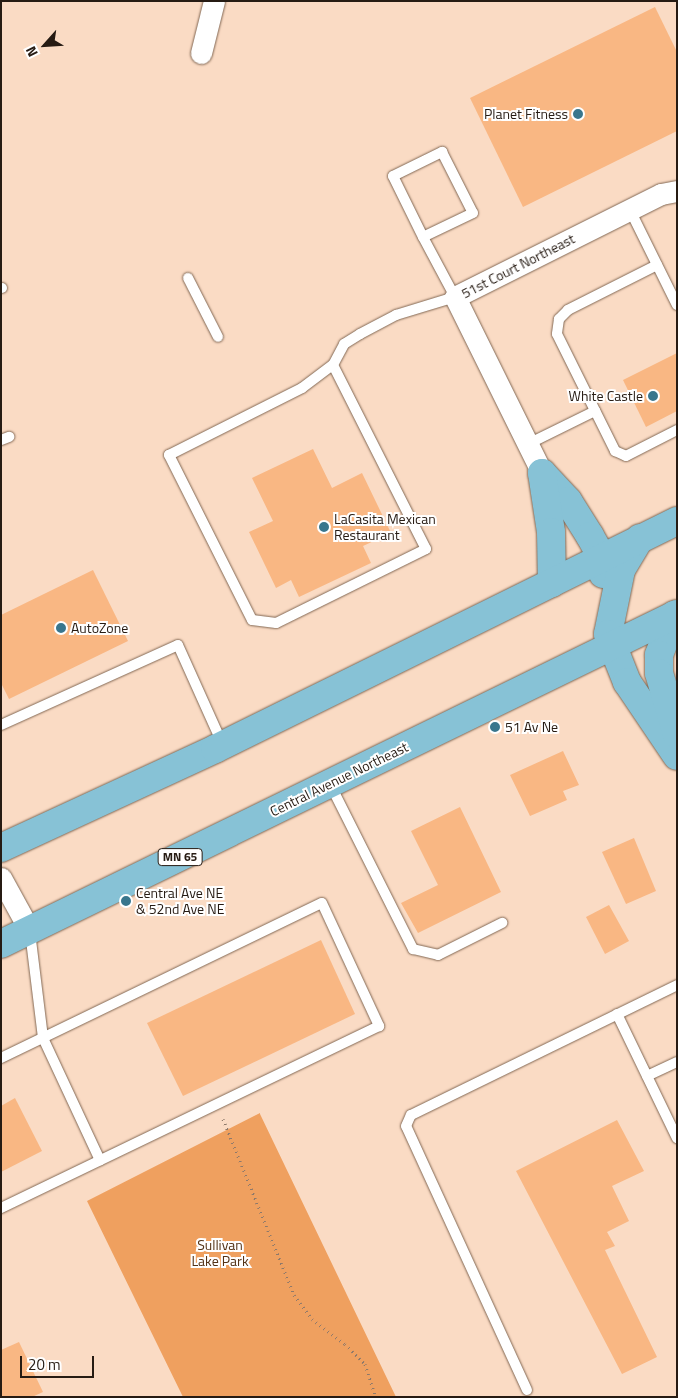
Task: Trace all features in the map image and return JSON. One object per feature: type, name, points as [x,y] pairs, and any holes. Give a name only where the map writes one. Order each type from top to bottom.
[{"type":"main road","points":[[542,473],[568,500],[602,558],[603,583],[597,623],[578,654],[557,673]]},
{"type":"main road","points":[[542,473],[551,532],[552,583]]},
{"type":"main road","points":[[1,848],[223,745],[677,521]]},
{"type":"main road","points":[[640,538],[621,570],[608,621],[611,647],[627,682],[677,756]]},
{"type":"main road","points":[[676,614],[659,655],[659,673],[677,734]]},
{"type":"main road","name":"Central Avenue Northeast","points":[[1,944],[676,614]]},
{"type":"street","points":[[201,53],[214,1]]},
{"type":"street","name":"51st Court Northeast","points":[[542,473],[455,298],[630,210],[677,191]]},
{"type":"street","points":[[1,878],[30,931]]},
{"type":"lane","points":[[334,365],[426,549],[276,623],[252,620],[169,455],[302,388],[334,365],[344,344],[360,334],[396,315],[455,298],[423,237],[393,176],[442,152],[473,213],[423,237]]},
{"type":"lane","points":[[630,210],[677,305]]},
{"type":"lane","points":[[657,265],[559,319],[556,334],[615,450],[626,456],[677,430]]},
{"type":"lane","points":[[188,278],[218,336]]},
{"type":"lane","points":[[528,444],[595,410]]},
{"type":"lane","points":[[1,725],[178,645],[223,745]]},
{"type":"lane","points":[[329,784],[413,949],[438,955],[502,924]]},
{"type":"lane","points":[[1,1058],[322,903],[380,1026],[1,1208]]},
{"type":"lane","points":[[30,931],[43,1038],[100,1160]]},
{"type":"lane","points":[[527,1390],[406,1126],[411,1115],[677,985]]},
{"type":"lane","points":[[617,1014],[677,1138]]},
{"type":"lane","points":[[647,1076],[677,1062]]},
{"type":"path","points":[[216,1104],[236,1145],[248,1185],[294,1295],[312,1319],[346,1344],[365,1364],[376,1397]]},
{"type":"green space","name":"Sullivan Lake Park","points":[[260,1113],[396,1397],[183,1397],[87,1201]]},
{"type":"building","name":"Planet Fitness","points":[[655,7],[677,52],[677,131],[523,207],[470,98]]},
{"type":"building","name":"White Castle","points":[[677,353],[677,411],[646,427],[623,380]]},
{"type":"building","name":"LaCasita Mexican Restaurant","points":[[313,449],[332,488],[362,473],[391,533],[363,546],[371,563],[299,597],[291,580],[276,588],[249,532],[273,521],[252,478]]},
{"type":"building","name":"AutoZone","points":[[93,570],[128,641],[9,699],[1,683],[1,615]]},
{"type":"building","points":[[563,751],[579,785],[563,791],[567,800],[530,816],[510,775]]},
{"type":"building","points":[[460,807],[501,892],[418,933],[401,903],[438,885],[411,831]]},
{"type":"building","points":[[634,838],[656,891],[626,904],[602,852]]},
{"type":"building","points":[[609,905],[629,941],[605,954],[586,917]]},
{"type":"building","points":[[321,940],[355,1014],[183,1096],[147,1023]]},
{"type":"building","points":[[15,1098],[42,1151],[1,1172],[1,1106]]},
{"type":"building","points":[[617,1120],[644,1171],[612,1186],[629,1221],[607,1232],[615,1246],[605,1250],[657,1357],[622,1374],[516,1171]]},
{"type":"building","points":[[19,1342],[43,1392],[32,1397],[1,1397],[1,1350]]},
{"type":"place","name":"Planet Fitness","points":[[578,114]]},
{"type":"place","name":"White Castle","points":[[653,396]]},
{"type":"place","name":"LaCasita Mexican Restaurant","points":[[324,527]]},
{"type":"place","name":"AutoZone","points":[[61,628]]},
{"type":"place","name":"51 Av Ne","points":[[495,727]]},
{"type":"place","name":"Central Ave NE & 52nd Ave NE","points":[[126,901]]}]
